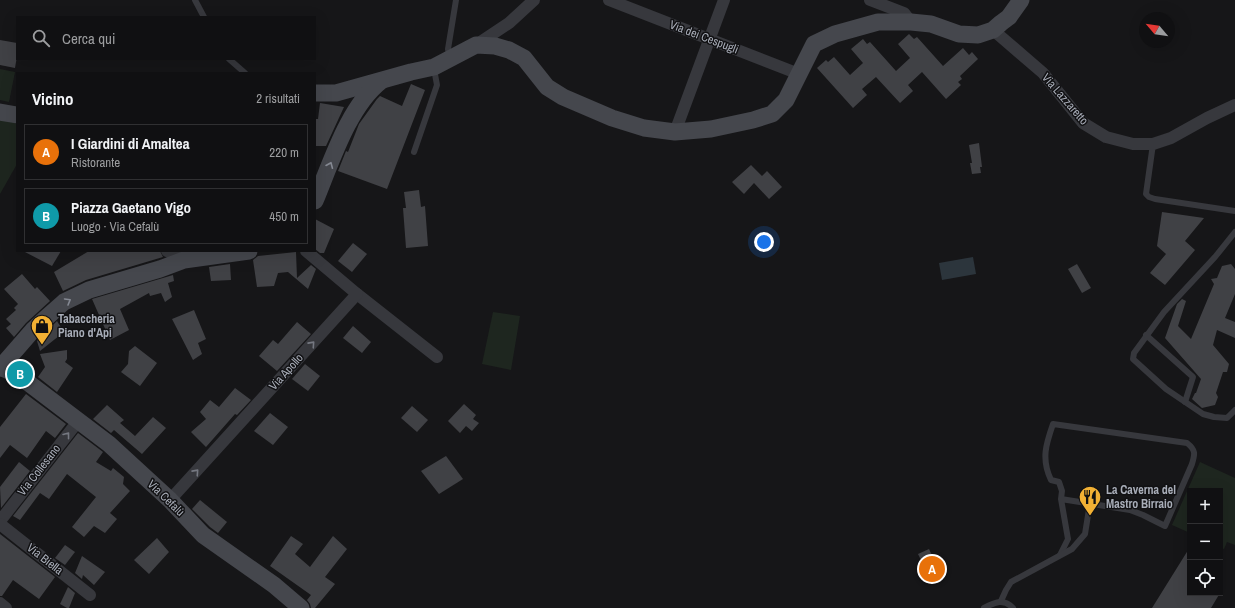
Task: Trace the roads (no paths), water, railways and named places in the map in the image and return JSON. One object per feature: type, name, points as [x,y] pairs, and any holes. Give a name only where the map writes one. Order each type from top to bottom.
[{"type":"street","points":[[316,93],[336,93],[434,67],[476,45],[509,23],[534,0]]},
{"type":"street","name":"Via dei Cespugli","points":[[609,0],[799,74]]},
{"type":"street","points":[[675,132],[724,0]]},
{"type":"street","points":[[870,0],[904,13],[911,22]]},
{"type":"street","points":[[476,45],[495,46],[509,50],[524,58],[547,87],[564,98],[612,118],[644,128],[675,132],[711,129],[753,120],[772,114],[786,100],[814,44],[835,34],[878,22],[911,22],[931,24],[959,34],[978,35],[993,30],[1009,17],[1021,0]]},
{"type":"street","name":"Via Lazzaretto","points":[[993,30],[1043,73],[1083,122],[1106,137],[1132,144],[1153,144],[1171,138],[1235,104]]},
{"type":"street","points":[[316,198],[349,120],[370,90],[384,80]]},
{"type":"street","points":[[336,93],[348,100],[351,107],[349,120]]},
{"type":"street","points":[[169,252],[184,260]]},
{"type":"street","points":[[0,367],[33,330],[64,302],[88,290],[152,272],[184,260],[242,252]]},
{"type":"street","points":[[307,252],[357,294],[437,357]]},
{"type":"street","name":"Via Apollo","points":[[170,500],[357,294]]},
{"type":"street","name":"Via Cefalù","points":[[0,367],[18,375],[109,444],[170,500],[203,535],[274,585],[301,608]]},
{"type":"street","name":"Via Collesano","points":[[0,521],[78,420]]},
{"type":"street","name":"Via Biella","points":[[0,524],[90,594]]},
{"type":"street","points":[[0,603],[6,608]]},
{"type":"lane","points":[[195,0],[203,16]]},
{"type":"lane","points":[[451,59],[448,48],[456,0]]},
{"type":"lane","points":[[230,60],[245,72]]},
{"type":"lane","points":[[414,152],[437,85],[434,67]]},
{"type":"lane","points":[[1153,144],[1146,194],[1149,197],[1235,211]]},
{"type":"lane","points":[[1235,232],[1215,257],[1164,312],[1134,353],[1133,359],[1166,389],[1203,414],[1227,418],[1235,410]]},
{"type":"lane","points":[[1146,335],[1193,377],[1185,402]]},
{"type":"lane","points":[[1060,555],[1068,539],[1061,499],[1062,491],[1059,482],[1051,480],[1046,469],[1045,451],[1053,424],[1188,443],[1193,448],[1195,456],[1165,526],[1143,514],[1130,510],[1061,499]]},
{"type":"lane","points":[[1002,601],[1011,582],[1072,549],[1085,534],[1090,503]]},
{"type":"lane","points":[[984,608],[993,603],[1002,601],[1007,602],[1013,608]]},
{"type":"place","name":"Tabaccheria Piano d'Api","points":[[42,346]]},
{"type":"place","name":"Piazza Gaetano Vigo","points":[[20,374]]},
{"type":"place","name":"La Caverna del Mastro Birraio","points":[[1090,516]]},
{"type":"place","name":"I Giardini di Amaltea","points":[[932,569]]}]
